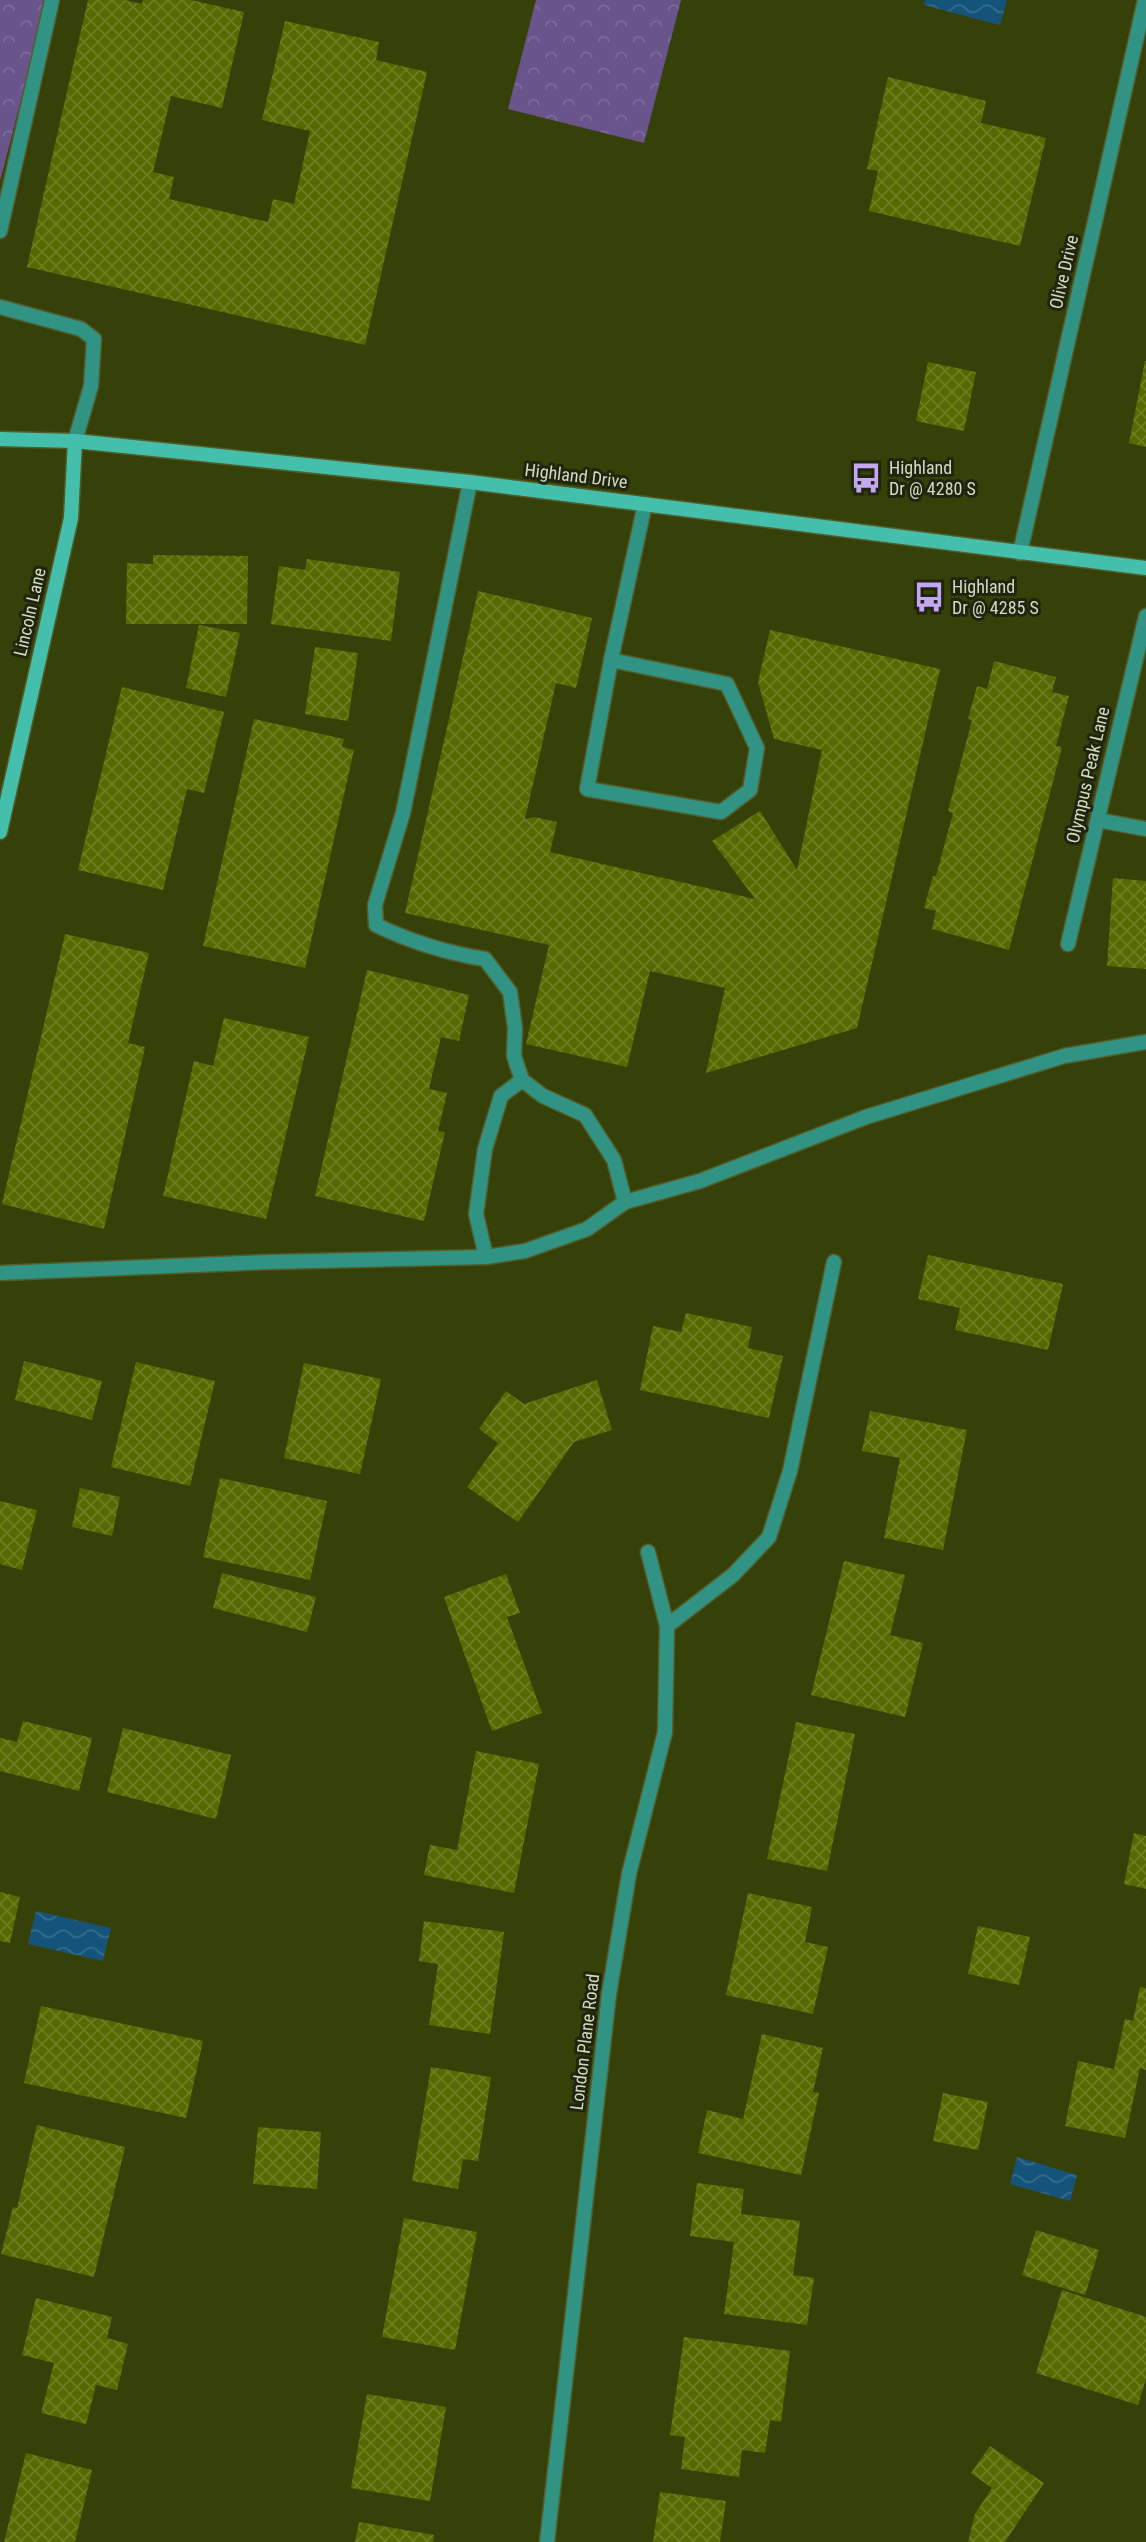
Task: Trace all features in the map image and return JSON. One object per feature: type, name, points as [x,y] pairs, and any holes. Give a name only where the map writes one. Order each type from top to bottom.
[{"type":"main road","name":"Highland Drive","points":[[0,439],[75,441],[470,482],[1146,568]]},
{"type":"main road","name":"Lincoln Lane","points":[[0,832],[71,518],[75,441]]},
{"type":"street","points":[[0,231],[52,0]]},
{"type":"street","name":"Olive Drive","points":[[1020,553],[1145,0]]},
{"type":"street","points":[[0,307],[81,329],[94,340],[91,386],[75,441]]},
{"type":"street","points":[[470,482],[403,813],[376,905],[376,925],[397,936],[446,953],[485,959],[510,992],[515,1028],[514,1056],[522,1080],[542,1096],[584,1115],[614,1160],[625,1202]]},
{"type":"street","points":[[611,660],[727,684],[757,748],[750,790],[720,813],[587,789],[611,660],[645,504]]},
{"type":"street","name":"Olympus Peak Lane","points":[[1068,944],[1146,616]]},
{"type":"street","points":[[1098,820],[1146,829]]},
{"type":"street","points":[[0,1273],[269,1262],[486,1257],[525,1251],[587,1229],[625,1202],[700,1181],[866,1117],[1051,1060],[1146,1042]]},
{"type":"street","points":[[486,1257],[477,1214],[485,1149],[501,1096],[522,1080]]},
{"type":"street","points":[[667,1626],[733,1575],[769,1537],[790,1471],[834,1262]]},
{"type":"street","name":"London Plane Road","points":[[547,2542],[609,1994],[629,1874],[664,1732],[667,1626],[648,1552]]},
{"type":"green space","points":[[0,0],[47,0],[0,181]]},
{"type":"green space","points":[[536,0],[681,0],[644,143],[508,109]]},
{"type":"water","points":[[925,0],[1007,0],[1000,25],[924,5]]},
{"type":"water","points":[[36,1911],[111,1928],[103,1961],[28,1944]]},
{"type":"water","points":[[1017,2157],[1077,2175],[1070,2201],[1010,2184]]},
{"type":"building","points":[[88,0],[125,0],[142,4],[143,0],[191,0],[244,12],[222,108],[171,96],[153,172],[174,177],[169,199],[268,222],[273,199],[294,204],[310,131],[262,120],[285,21],[379,42],[376,60],[427,72],[365,345],[27,267]]},
{"type":"building","points":[[888,77],[986,101],[981,123],[1046,138],[1020,246],[869,211],[878,171],[867,169]]},
{"type":"building","points":[[1146,361],[1146,447],[1129,443]]},
{"type":"building","points":[[928,362],[976,372],[964,431],[916,421]]},
{"type":"building","points":[[153,555],[248,556],[247,624],[126,624],[127,563],[153,564]]},
{"type":"building","points":[[307,559],[400,572],[391,641],[271,624],[279,566],[305,570]]},
{"type":"building","points":[[478,591],[592,618],[576,688],[556,683],[525,819],[534,817],[557,822],[550,852],[755,899],[712,841],[760,811],[797,870],[822,750],[774,739],[758,682],[770,630],[940,669],[857,1028],[706,1073],[725,988],[650,971],[627,1067],[526,1044],[549,945],[405,913]]},
{"type":"building","points":[[199,625],[240,633],[226,697],[186,688]]},
{"type":"building","points":[[315,647],[358,653],[348,721],[305,714]]},
{"type":"building","points":[[994,661],[1056,677],[1052,692],[1069,696],[1056,746],[1062,747],[1009,950],[932,929],[936,911],[924,908],[933,876],[936,876],[953,813],[948,811],[972,720],[968,719],[977,686],[987,689]]},
{"type":"building","points":[[122,687],[224,712],[204,793],[187,789],[163,890],[78,870]]},
{"type":"building","points":[[254,719],[344,739],[342,747],[354,750],[305,968],[203,946]]},
{"type":"building","points":[[1113,878],[1146,881],[1146,969],[1107,966]]},
{"type":"building","points":[[65,934],[149,953],[128,1043],[145,1047],[104,1229],[2,1204]]},
{"type":"building","points":[[367,970],[469,995],[459,1041],[441,1037],[429,1089],[447,1093],[438,1131],[445,1132],[424,1221],[315,1196]]},
{"type":"building","points":[[224,1018],[309,1037],[266,1219],[163,1196],[194,1061],[213,1066]]},
{"type":"building","points":[[928,1255],[1063,1284],[1048,1350],[955,1330],[960,1308],[918,1299]]},
{"type":"building","points":[[686,1313],[752,1327],[748,1348],[783,1356],[769,1418],[640,1390],[653,1326],[681,1332]]},
{"type":"building","points":[[24,1361],[102,1381],[92,1420],[15,1400]]},
{"type":"building","points":[[136,1362],[215,1381],[190,1486],[111,1467]]},
{"type":"building","points":[[304,1363],[381,1379],[360,1474],[284,1458]]},
{"type":"building","points":[[597,1380],[612,1430],[574,1442],[518,1522],[467,1487],[498,1443],[479,1429],[506,1391],[524,1404]]},
{"type":"building","points":[[870,1411],[967,1430],[943,1550],[884,1538],[900,1458],[862,1451]]},
{"type":"building","points":[[220,1478],[327,1501],[310,1580],[203,1557]]},
{"type":"building","points":[[80,1488],[120,1497],[112,1536],[72,1527]]},
{"type":"building","points":[[0,1501],[37,1510],[22,1570],[0,1564]]},
{"type":"building","points":[[844,1561],[905,1575],[890,1635],[923,1643],[905,1717],[811,1695]]},
{"type":"building","points":[[222,1573],[316,1597],[307,1632],[213,1608]]},
{"type":"building","points":[[506,1574],[520,1613],[507,1617],[542,1713],[492,1731],[444,1597]]},
{"type":"building","points":[[23,1721],[92,1738],[79,1791],[0,1771],[0,1738],[17,1742]]},
{"type":"building","points":[[796,1722],[855,1734],[827,1871],[767,1859]]},
{"type":"building","points":[[123,1728],[231,1755],[216,1819],[107,1792]]},
{"type":"building","points":[[476,1751],[539,1764],[514,1893],[424,1875],[430,1845],[457,1850]]},
{"type":"building","points":[[1134,1833],[1146,1836],[1146,1889],[1124,1884]]},
{"type":"building","points":[[0,1892],[20,1897],[10,1943],[0,1941]]},
{"type":"building","points":[[748,1893],[812,1907],[805,1942],[828,1947],[813,2014],[726,1995]]},
{"type":"building","points":[[424,1921],[504,1932],[490,2034],[429,2025],[438,1964],[419,1961]]},
{"type":"building","points":[[978,1926],[1030,1937],[1019,1985],[968,1974]]},
{"type":"building","points":[[1140,1987],[1146,1988],[1146,2070],[1140,2068],[1125,2138],[1065,2126],[1078,2061],[1114,2069],[1125,2019],[1133,2021]]},
{"type":"building","points":[[41,2006],[203,2041],[186,2118],[24,2083]]},
{"type":"building","points":[[762,2034],[823,2048],[813,2092],[819,2093],[801,2175],[698,2153],[707,2110],[743,2119]]},
{"type":"building","points":[[431,2067],[491,2077],[478,2161],[463,2159],[458,2189],[412,2181]]},
{"type":"building","points":[[943,2093],[988,2102],[978,2150],[933,2141]]},
{"type":"building","points":[[37,2125],[125,2147],[94,2277],[1,2254],[13,2207],[17,2208]]},
{"type":"building","points":[[258,2127],[321,2132],[317,2189],[253,2184]]},
{"type":"building","points":[[697,2183],[744,2189],[741,2214],[800,2221],[793,2275],[814,2278],[807,2325],[724,2314],[734,2242],[690,2236]]},
{"type":"building","points":[[404,2218],[477,2232],[455,2350],[382,2337]]},
{"type":"building","points":[[1036,2230],[1099,2250],[1085,2295],[1022,2275]]},
{"type":"building","points":[[1062,2290],[1146,2317],[1146,2379],[1138,2405],[1036,2373]]},
{"type":"building","points":[[36,2298],[112,2317],[107,2338],[128,2344],[117,2390],[96,2385],[86,2424],[41,2413],[54,2363],[22,2355]]},
{"type":"building","points":[[684,2337],[790,2351],[781,2422],[770,2420],[765,2453],[742,2450],[739,2477],[681,2469],[685,2437],[670,2435]]},
{"type":"building","points":[[367,2394],[446,2407],[430,2501],[351,2488]]},
{"type":"building","points":[[990,2446],[1044,2483],[1005,2542],[968,2542],[975,2514],[992,2488],[971,2473]]},
{"type":"building","points":[[26,2453],[92,2470],[75,2542],[4,2542]]},
{"type":"building","points":[[660,2492],[726,2501],[720,2542],[653,2542]]},
{"type":"building","points":[[359,2522],[434,2535],[433,2542],[355,2542]]},
{"type":"place","name":"Highland Dr @ 4280 S","points":[[866,478]]},
{"type":"place","name":"Highland Dr @ 4285 S","points":[[929,597]]}]
